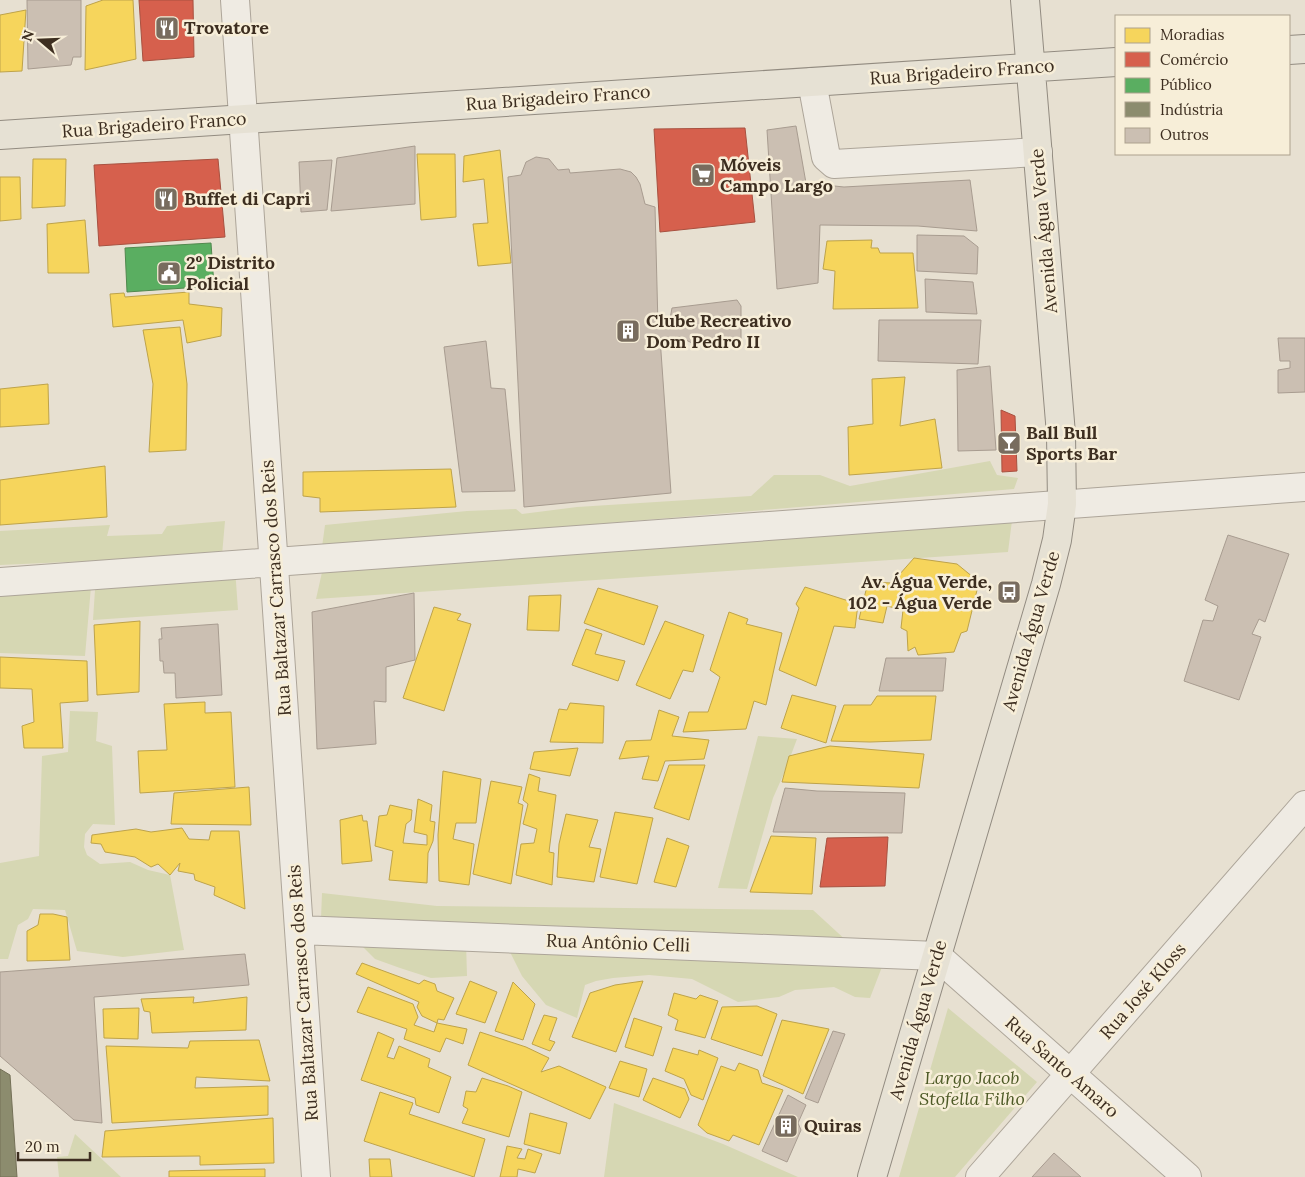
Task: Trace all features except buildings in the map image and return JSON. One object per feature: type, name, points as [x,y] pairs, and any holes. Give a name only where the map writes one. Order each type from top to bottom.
[{"type":"main road","name":"Avenida Água Verde","points":[[872,1177],[1046,584],[1059,532],[1062,504],[1061,434],[1025,0]]},
{"type":"main road","points":[[1290,50],[1305,49]]},
{"type":"main road","name":"Rua Brigadeiro Franco","points":[[0,135],[1115,62]]},
{"type":"street","name":"Rua Baltazar Carrasco dos Reis","points":[[235,0],[316,1177]]},
{"type":"street","points":[[812,82],[826,157],[834,164],[1038,152]]},
{"type":"street","points":[[0,582],[1305,487]]},
{"type":"street","name":"Rua José Kloss","points":[[980,1177],[1305,805]]},
{"type":"street","name":"Rua Antônio Celli","points":[[299,930],[937,956]]},
{"type":"street","name":"Rua Santo Amaro","points":[[937,956],[1188,1177]]},
{"type":"green space","points":[[990,461],[997,475],[1018,478],[1014,489],[322,547],[325,525],[467,511],[516,509],[522,514],[577,507],[751,496],[774,475],[820,475],[850,486]]},
{"type":"green space","points":[[1015,497],[1008,552],[316,599],[325,559]]},
{"type":"green space","points":[[225,521],[222,555],[0,565],[0,531],[110,525],[107,536],[162,534],[167,526]]},
{"type":"green space","points":[[235,568],[238,610],[93,620],[96,575]]},
{"type":"green space","points":[[92,575],[85,656],[0,653],[0,579]]},
{"type":"green space","points":[[70,711],[98,712],[96,741],[112,746],[115,825],[93,824],[85,834],[84,847],[87,855],[100,864],[130,862],[148,870],[170,875],[184,950],[123,957],[77,951],[65,910],[33,909],[28,919],[18,925],[8,959],[0,959],[0,863],[39,856],[42,756],[68,752]]},
{"type":"green space","points":[[758,736],[797,739],[773,798],[747,889],[718,888]]},
{"type":"green space","points":[[322,893],[437,906],[813,910],[849,943],[321,919]]},
{"type":"green space","points":[[356,940],[466,942],[467,976],[431,978],[400,968],[375,959]]},
{"type":"green space","points":[[508,948],[885,959],[870,998],[855,997],[834,987],[795,990],[779,997],[738,1002],[692,979],[649,975],[613,978],[585,985],[577,1018],[546,1005],[522,976]]},
{"type":"green space","name":"Largo Jacob Stofella Filho","points":[[948,1008],[1037,1082],[955,1177],[899,1177]]},
{"type":"green space","points":[[614,1103],[723,1144],[798,1177],[604,1177]]},
{"type":"green space","points":[[75,1134],[121,1177],[59,1177],[57,1157],[68,1156]]},
{"type":"place","name":"Trovatore","points":[[167,28]]},
{"type":"place","name":"Móveis Campo Largo","points":[[703,175]]},
{"type":"place","name":"Buffet di Capri","points":[[166,199]]},
{"type":"place","name":"2º Distrito Policial","points":[[169,273]]},
{"type":"place","name":"Clube Recreativo Dom Pedro II","points":[[628,331]]},
{"type":"place","name":"Ball Bull Sports Bar","points":[[1009,443]]},
{"type":"place","name":"Av. Água Verde, 102 - Água Verde","points":[[1009,592]]},
{"type":"place","name":"Quiras","points":[[786,1126]]}]
